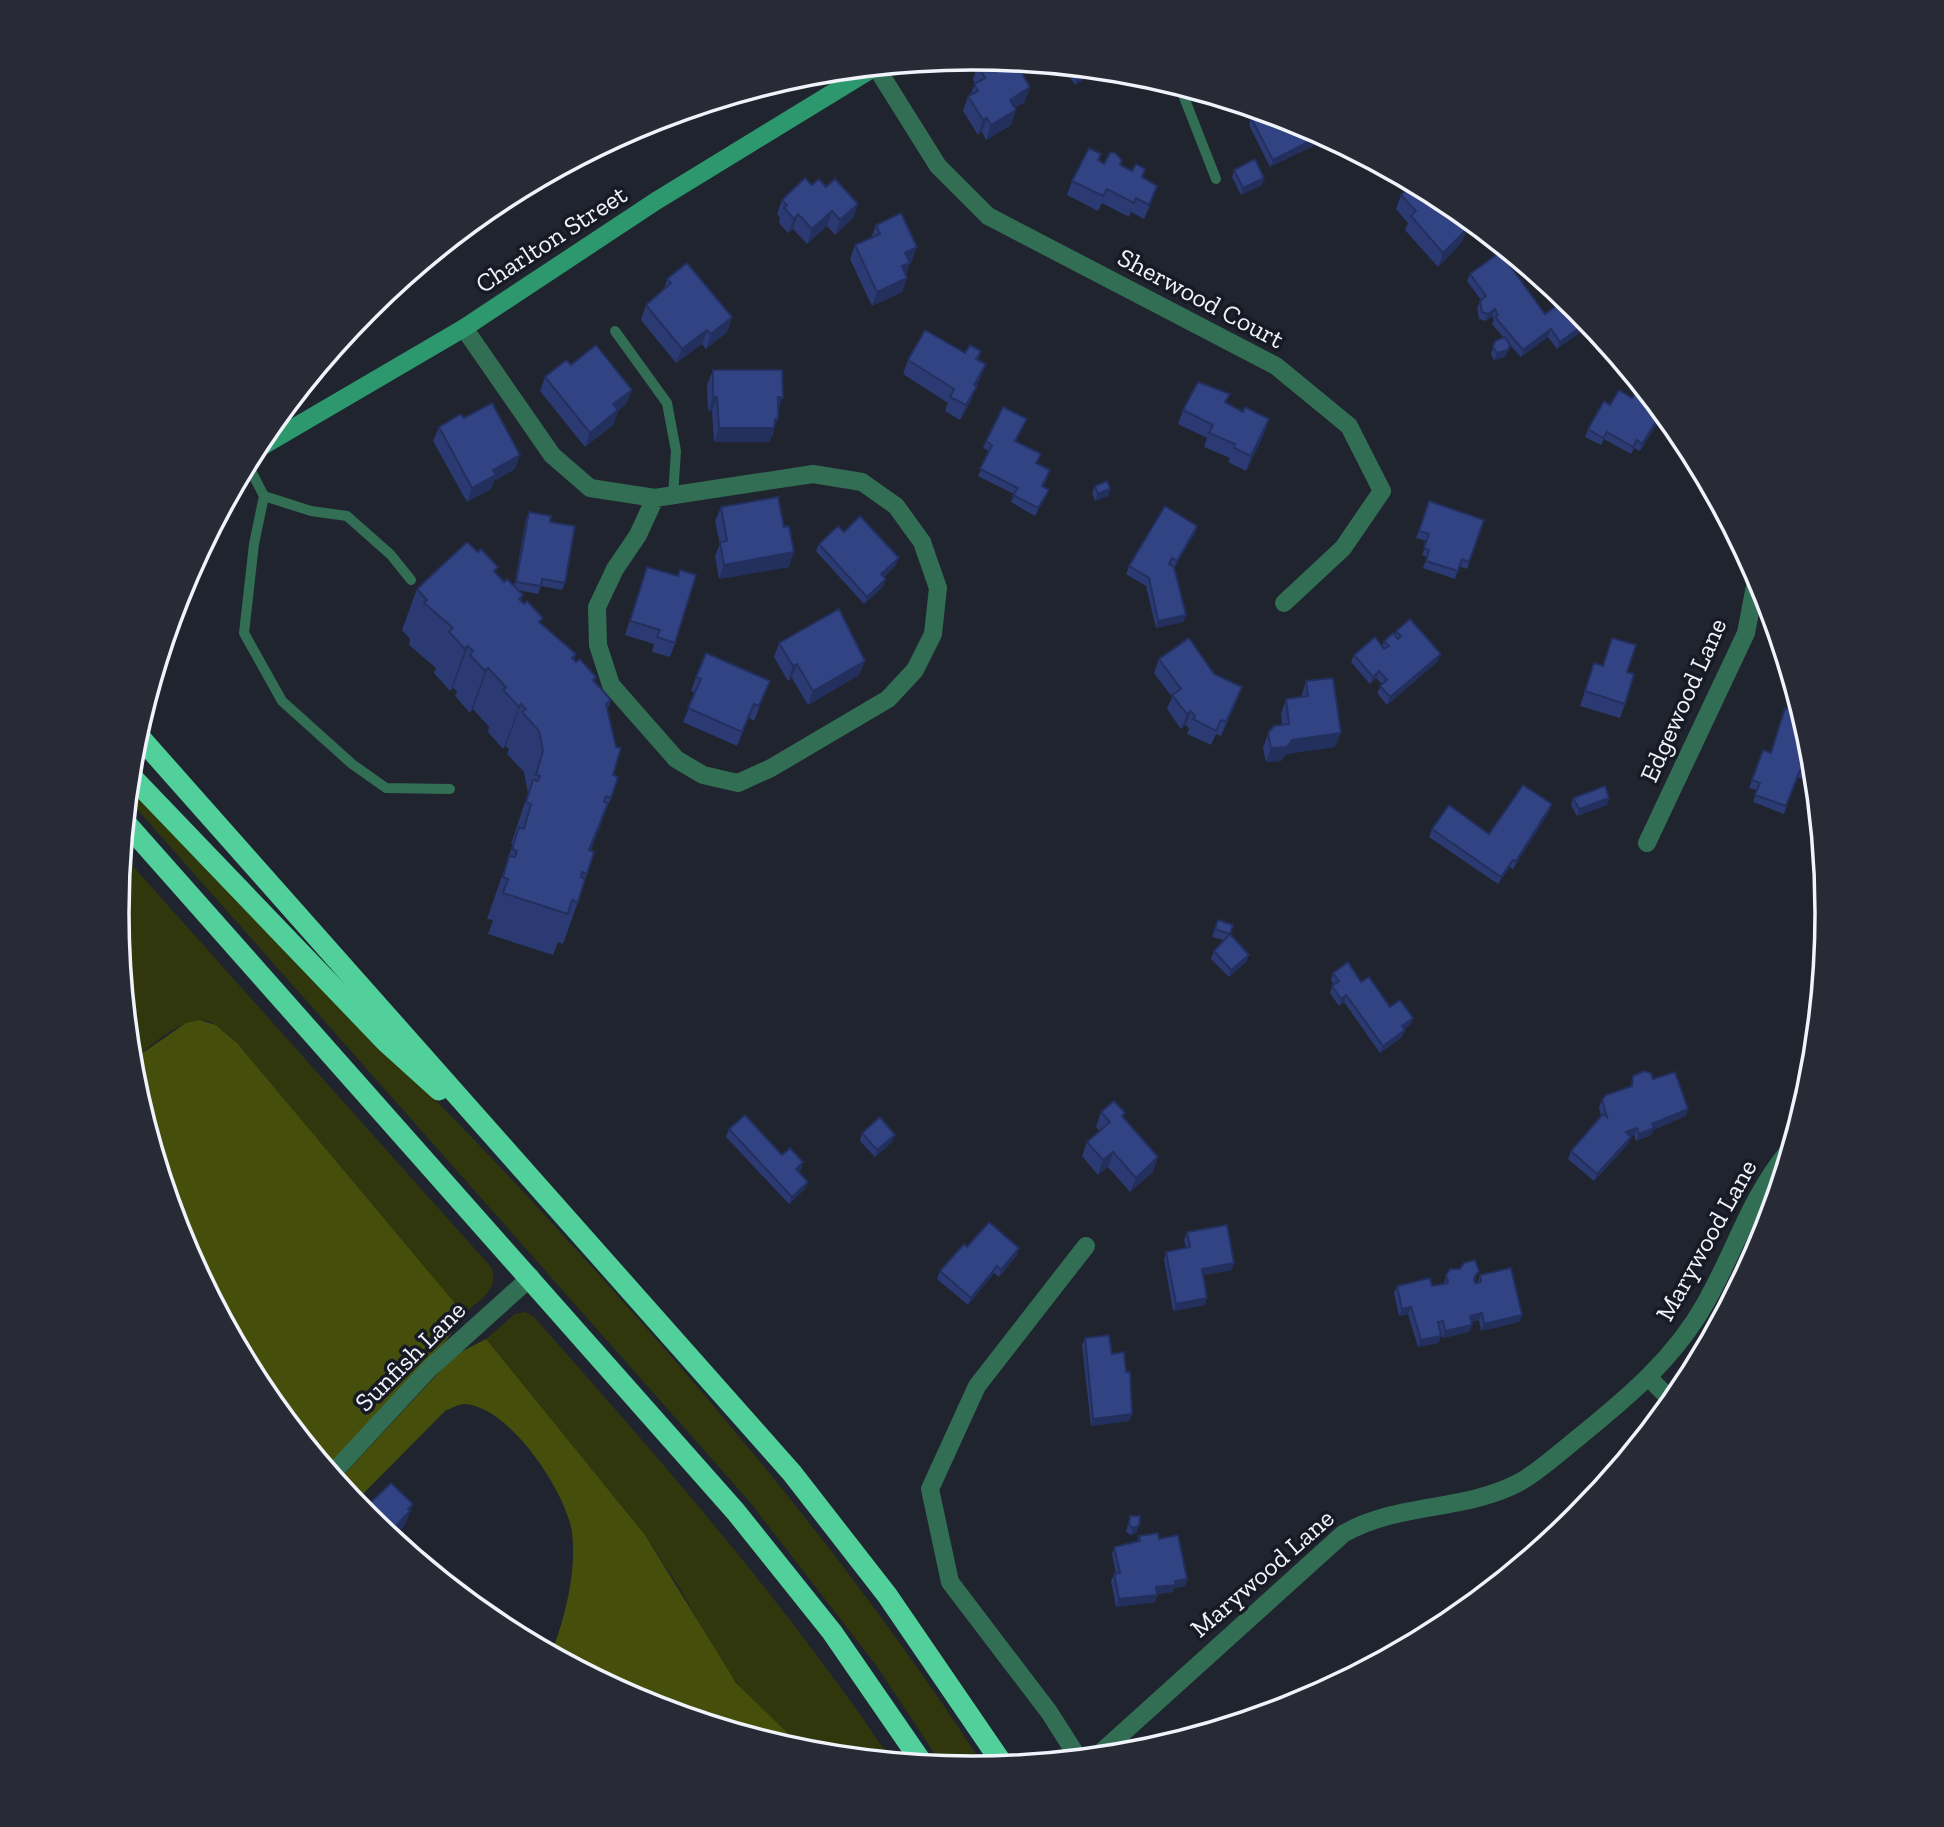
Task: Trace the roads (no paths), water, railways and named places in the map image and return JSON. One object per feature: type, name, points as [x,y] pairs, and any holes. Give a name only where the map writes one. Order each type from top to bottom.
[{"type":"highway","points":[[146,745],[518,1161],[800,1483],[918,1637],[997,1756]]},
{"type":"highway","points":[[139,784],[386,1042],[518,1161]]},
{"type":"highway","points":[[133,831],[531,1277],[768,1551],[847,1653],[917,1755]]},
{"type":"street","name":"Sherwood Court","points":[[880,75],[938,166],[988,216],[1276,366],[1349,426],[1382,491],[1343,548],[1284,603]]},
{"type":"street","name":"Charlton Street","points":[[276,438],[464,328],[656,201],[857,78]]},
{"type":"street","points":[[464,328],[552,456],[590,488],[664,497],[813,474],[862,482],[896,506],[922,542],[938,588],[933,634],[915,670],[888,699],[771,768],[737,783],[703,775],[676,759],[611,685],[598,645],[597,607],[614,569],[664,497]]},
{"type":"street","name":"Edgewood Lane","points":[[1647,843],[1746,633],[1753,596]]},
{"type":"street","name":"Marywood Lane","points":[[1109,1746],[1343,1534],[1380,1516],[1483,1498],[1505,1489],[1542,1467],[1649,1378],[1689,1330],[1706,1304],[1756,1197],[1776,1169]]},
{"type":"street","points":[[1074,1751],[1049,1712],[950,1582],[930,1489],[977,1386],[1086,1246]]},
{"type":"street","name":"Sunfish Lane","points":[[337,1469],[436,1363],[531,1277]]},
{"type":"street","points":[[1649,1378],[1665,1394]]},
{"type":"lane","points":[[1184,98],[1216,179]]},
{"type":"lane","points":[[615,331],[667,403],[676,451],[664,497]]},
{"type":"lane","points":[[253,474],[264,496],[254,544],[244,633],[282,701],[352,764],[386,788],[450,789]]},
{"type":"lane","points":[[264,496],[311,511],[347,516],[391,555],[411,580]]}]
